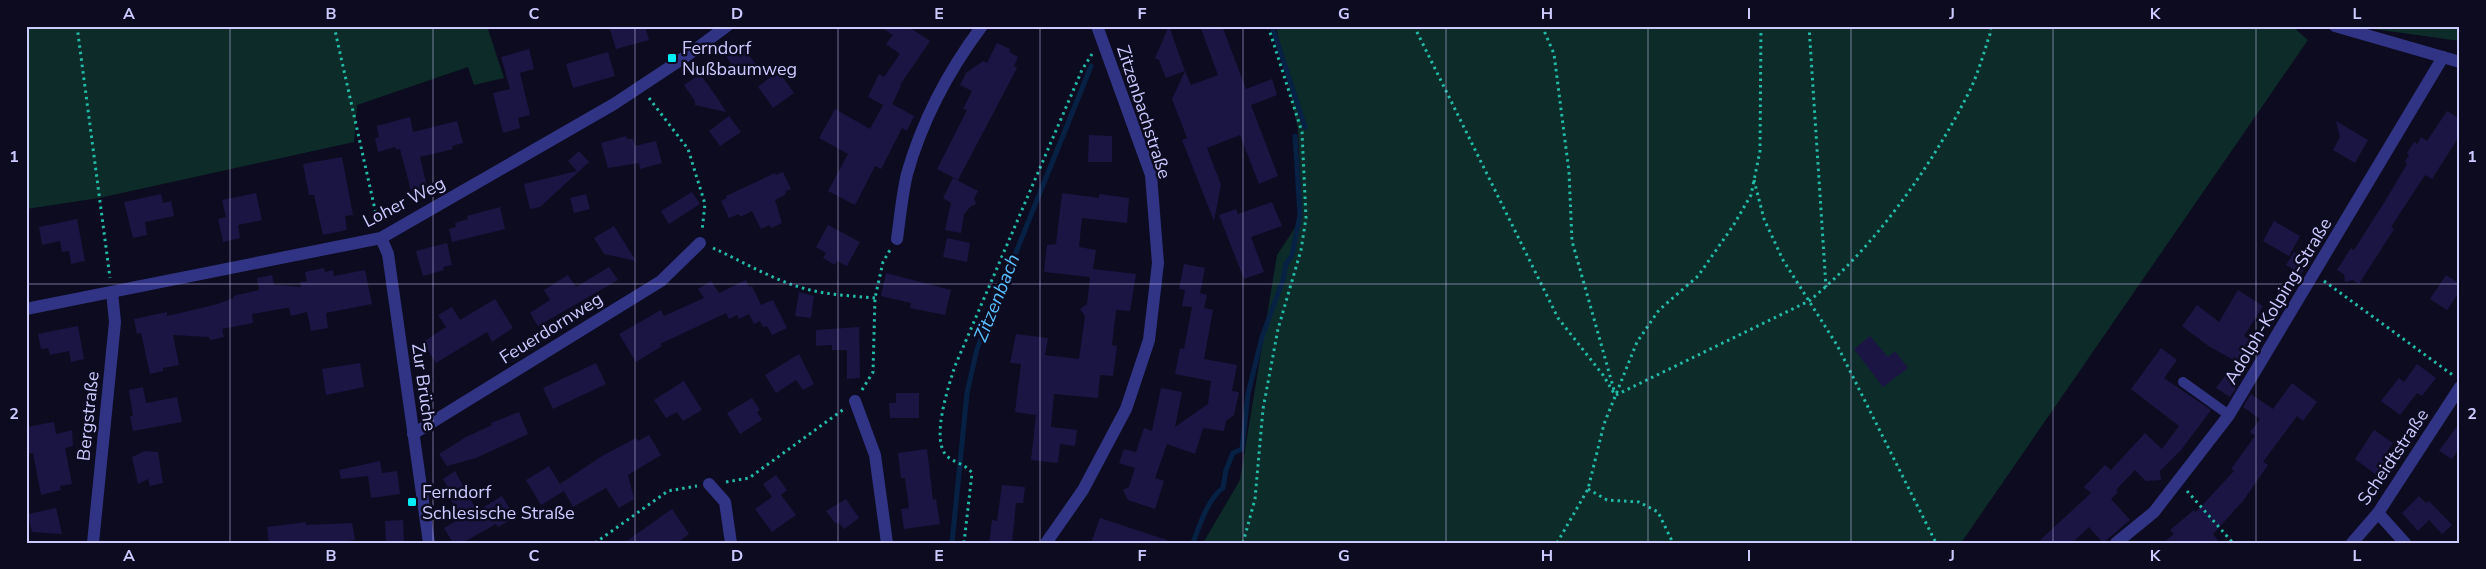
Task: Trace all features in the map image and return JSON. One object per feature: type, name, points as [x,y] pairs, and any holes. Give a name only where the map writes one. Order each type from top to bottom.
[{"type":"street","name":"Loher Weg","points":[[26,309],[381,238],[565,134],[641,86],[727,26]]},
{"type":"street","points":[[897,239],[907,175],[927,119],[962,53],[982,26]]},
{"type":"street","points":[[2335,26],[2460,62]]},
{"type":"street","name":"Zitzenbachstraße","points":[[1046,543],[1083,490],[1126,409],[1149,340],[1158,263],[1150,175],[1100,32]]},
{"type":"street","name":"Adolph-Kolping-Straße","points":[[2116,543],[2154,512],[2229,415],[2443,57]]},
{"type":"street","name":"Zur Brüche","points":[[381,238],[388,254],[429,543]]},
{"type":"street","name":"Feuerdornweg","points":[[413,434],[661,281],[700,243]]},
{"type":"street","name":"Bergstraße","points":[[93,543],[115,322],[112,292]]},
{"type":"street","name":"Scheidtstraße","points":[[2352,543],[2378,513],[2460,387]]},
{"type":"street","points":[[855,401],[875,455],[887,543]]},
{"type":"street","points":[[709,484],[726,502],[731,543]]},
{"type":"street","points":[[2378,513],[2405,543]]},
{"type":"lane","points":[[2184,382],[2229,415]]},
{"type":"path","points":[[77,26],[112,292]]},
{"type":"path","points":[[334,26],[381,238]]},
{"type":"path","points":[[1243,543],[1255,499],[1262,409],[1278,328],[1302,250],[1306,218],[1302,132],[1268,26]]},
{"type":"path","points":[[1414,26],[1558,318],[1603,375],[1616,395]]},
{"type":"path","points":[[1542,26],[1554,54],[1569,172],[1572,241],[1616,395]]},
{"type":"path","points":[[1557,543],[1588,489],[1604,424],[1637,342],[1658,310],[1698,276],[1733,226],[1751,195],[1760,151],[1761,26]]},
{"type":"path","points":[[1809,26],[1826,287]]},
{"type":"path","points":[[1616,395],[1809,301],[1826,287],[1877,233],[1915,183],[1967,97],[1990,34],[1991,26]]},
{"type":"path","points":[[964,543],[972,473],[969,469],[948,456],[941,446],[941,424],[946,394],[955,366],[1100,32]]},
{"type":"path","points":[[641,86],[688,149],[705,204],[700,243],[780,280],[808,290],[876,298]]},
{"type":"path","points":[[1754,180],[1764,220],[1783,260],[1837,345],[1936,543]]},
{"type":"path","points":[[595,543],[668,491],[749,478],[855,401],[872,372],[876,298],[883,262],[897,239]]},
{"type":"path","points":[[2315,274],[2460,380]]},
{"type":"path","points":[[2179,481],[2232,543]]},
{"type":"path","points":[[1588,489],[1607,500],[1639,502],[1658,512],[1673,543]]},
{"type":"green space","points":[[26,26],[487,26],[504,78],[474,85],[468,67],[357,105],[354,142],[99,198],[26,209]]},
{"type":"green space","points":[[1276,26],[2292,26],[2308,40],[1961,543],[1203,543],[1240,480],[1277,255],[1302,217],[1298,130]]},
{"type":"green space","points":[[2352,26],[2460,26],[2460,41]]},
{"type":"building","points":[[609,26],[645,26],[649,40],[616,49]]},
{"type":"building","points":[[879,26],[907,26],[930,41],[900,85],[892,104],[914,116],[907,131],[902,128],[881,169],[875,166],[855,205],[828,191],[848,154],[819,138],[835,109],[870,129],[883,105],[868,97],[879,74],[884,77],[900,54],[886,44],[893,35]]},
{"type":"building","points":[[1169,26],[1185,71],[1166,78],[1159,60],[1155,58]]},
{"type":"building","points":[[1200,26],[1222,26],[1246,89],[1272,79],[1277,95],[1251,105],[1278,176],[1259,184],[1240,135],[1207,148],[1221,185],[1214,221],[1182,140],[1187,138],[1172,99],[1185,71],[1191,85],[1218,75]]},
{"type":"building","points":[[997,43],[1010,49],[1009,52],[1018,57],[1014,66],[1017,68],[958,180],[937,169],[967,110],[963,109],[972,91],[960,85],[966,73],[983,61],[987,63]]},
{"type":"building","points":[[742,44],[756,65],[740,77],[726,56]]},
{"type":"building","points":[[529,49],[534,69],[520,73],[530,115],[518,118],[520,128],[503,133],[493,93],[510,89],[501,57]]},
{"type":"building","points":[[608,52],[615,76],[573,88],[566,64]]},
{"type":"building","points":[[778,71],[794,93],[773,108],[758,87]]},
{"type":"building","points":[[700,74],[726,112],[695,105],[695,101],[684,85]]},
{"type":"building","points":[[2447,111],[2460,119],[2460,135],[2432,179],[2425,175],[2391,227],[2394,229],[2359,284],[2353,280],[2345,282],[2344,274],[2337,270],[2351,248],[2354,250],[2387,198],[2407,164],[2405,162],[2409,155],[2407,153],[2414,142],[2417,144],[2421,137],[2427,141]]},
{"type":"building","points":[[729,116],[741,132],[720,146],[709,131]]},
{"type":"building","points":[[410,117],[413,132],[457,121],[463,143],[452,146],[453,149],[420,157],[427,187],[411,191],[400,149],[396,150],[395,147],[378,152],[375,138],[379,137],[377,126]]},
{"type":"building","points":[[2336,121],[2368,140],[2355,163],[2333,150],[2340,137]]},
{"type":"building","points":[[1089,135],[1112,136],[1112,162],[1088,162]]},
{"type":"building","points":[[626,136],[627,139],[633,139],[635,146],[656,141],[662,163],[640,169],[639,163],[608,168],[601,143]]},
{"type":"building","points":[[579,151],[589,162],[540,207],[530,209],[524,184],[577,171],[568,161]]},
{"type":"building","points":[[342,157],[353,215],[345,216],[347,230],[323,235],[314,195],[309,195],[303,164]]},
{"type":"building","points":[[783,172],[791,189],[786,191],[785,195],[775,200],[782,223],[771,228],[769,225],[761,229],[752,211],[740,217],[739,214],[729,218],[721,201],[727,198],[726,196],[775,173],[776,175]]},
{"type":"building","points":[[953,178],[978,191],[974,198],[976,204],[971,206],[964,214],[961,233],[945,230],[951,203],[943,198]]},
{"type":"building","points":[[692,192],[700,204],[669,224],[661,211]]},
{"type":"building","points":[[256,193],[262,220],[238,225],[240,238],[223,242],[218,219],[226,217],[222,200]]},
{"type":"building","points":[[1062,193],[1099,198],[1099,194],[1129,198],[1127,223],[1082,218],[1079,247],[1096,250],[1093,269],[1136,274],[1130,311],[1116,310],[1112,345],[1117,346],[1113,376],[1100,375],[1098,398],[1054,394],[1051,427],[1077,430],[1075,446],[1060,444],[1058,463],[1031,460],[1036,415],[1015,412],[1021,364],[1010,363],[1016,334],[1048,338],[1045,355],[1079,359],[1085,316],[1080,309],[1087,304],[1090,277],[1044,272],[1047,245],[1056,244]]},
{"type":"building","points":[[161,194],[163,203],[171,201],[174,216],[145,222],[147,235],[133,238],[124,202]]},
{"type":"building","points":[[586,194],[590,209],[574,213],[570,198]]},
{"type":"building","points":[[1272,202],[1282,226],[1251,237],[1264,272],[1244,279],[1219,215],[1236,209],[1238,214]]},
{"type":"building","points":[[500,207],[505,229],[452,242],[449,229],[456,227],[455,223],[468,219],[467,216]]},
{"type":"building","points":[[77,219],[85,261],[71,264],[69,251],[62,252],[60,241],[42,245],[39,227]]},
{"type":"building","points":[[2274,221],[2300,236],[2289,256],[2263,241]]},
{"type":"building","points":[[828,225],[860,242],[847,266],[837,261],[835,265],[823,258],[826,253],[816,247]]},
{"type":"building","points":[[614,226],[636,261],[604,254],[594,238]]},
{"type":"building","points":[[947,238],[970,243],[967,262],[943,257]]},
{"type":"building","points":[[447,243],[452,265],[443,267],[444,270],[423,276],[416,251]]},
{"type":"building","points":[[2294,252],[2309,261],[2301,274],[2286,265]]},
{"type":"building","points":[[1184,264],[1205,268],[1200,293],[1207,295],[1204,308],[1213,310],[1204,359],[1237,365],[1232,391],[1239,392],[1234,415],[1226,421],[1224,431],[1203,428],[1195,454],[1167,444],[1155,478],[1164,481],[1155,509],[1128,500],[1123,490],[1129,487],[1135,468],[1119,463],[1124,449],[1136,452],[1144,428],[1152,431],[1161,388],[1182,392],[1175,427],[1208,404],[1211,381],[1175,374],[1180,348],[1184,349],[1192,307],[1182,306],[1185,290],[1179,289]]},
{"type":"building","points":[[609,267],[618,280],[538,326],[530,313],[550,300],[544,290],[568,275],[576,287]]},
{"type":"building","points":[[324,268],[325,272],[333,270],[334,276],[365,270],[372,304],[326,313],[328,328],[311,331],[307,312],[291,316],[289,308],[286,308],[252,314],[253,323],[222,329],[224,337],[210,340],[209,337],[173,335],[179,365],[163,368],[163,371],[150,374],[141,333],[137,334],[134,319],[167,312],[167,316],[214,305],[234,298],[233,296],[259,290],[257,278],[272,275],[274,285],[301,287],[300,282],[307,281],[305,272]]},
{"type":"building","points":[[886,273],[951,290],[945,315],[910,308],[911,303],[881,296]]},
{"type":"building","points":[[2446,275],[2460,284],[2460,291],[2447,310],[2430,299]]},
{"type":"building","points":[[746,280],[749,287],[752,286],[761,305],[773,300],[787,328],[772,335],[767,326],[763,327],[760,321],[754,324],[749,314],[739,319],[737,315],[729,319],[726,313],[660,344],[662,346],[636,362],[619,334],[661,310],[664,316],[704,298],[698,289],[711,281],[719,293]]},
{"type":"building","points":[[2238,290],[2263,306],[2244,336],[2254,342],[2241,364],[2210,347],[2182,326],[2197,305],[2219,322]]},
{"type":"building","points":[[799,292],[814,296],[811,318],[795,316]]},
{"type":"building","points":[[495,299],[513,328],[492,342],[487,332],[436,363],[423,342],[446,327],[438,315],[452,307],[460,320]]},
{"type":"building","points":[[78,326],[84,359],[71,362],[69,351],[50,355],[48,348],[41,349],[38,334]]},
{"type":"building","points":[[859,327],[860,378],[847,379],[847,350],[832,350],[832,345],[816,346],[816,330]]},
{"type":"building","points":[[1870,336],[1888,357],[1895,351],[1908,368],[1883,387],[1854,349]]},
{"type":"building","points":[[2161,348],[2177,360],[2164,378],[2211,410],[2181,450],[2160,471],[2161,480],[2146,481],[2135,470],[2116,490],[2118,492],[2111,499],[2130,520],[2103,543],[2089,527],[2072,543],[2037,543],[2091,493],[2084,487],[2105,465],[2111,470],[2145,433],[2162,449],[2179,426],[2131,389]]},
{"type":"building","points":[[799,354],[814,384],[803,390],[796,380],[776,393],[765,375]]},
{"type":"building","points":[[360,363],[364,387],[326,395],[322,369]]},
{"type":"building","points":[[596,363],[606,384],[553,409],[543,388]]},
{"type":"building","points":[[2417,364],[2436,378],[2422,396],[2417,393],[2400,415],[2381,401],[2399,378],[2404,382]]},
{"type":"building","points":[[2225,376],[2238,385],[2230,397],[2216,388]]},
{"type":"building","points":[[684,381],[702,410],[683,421],[677,412],[666,418],[654,400]]},
{"type":"building","points":[[2292,383],[2317,402],[2303,421],[2297,416],[2263,462],[2268,465],[2243,501],[2213,534],[2220,543],[2163,543],[2174,534],[2170,530],[2194,510],[2196,512],[2234,471],[2231,469],[2255,436],[2250,432],[2260,419],[2243,407],[2251,394],[2273,409]]},
{"type":"building","points":[[143,387],[146,403],[177,397],[182,422],[133,431],[130,416],[133,416],[129,390]]},
{"type":"building","points":[[896,393],[919,393],[919,418],[890,418],[889,403],[896,403]]},
{"type":"building","points":[[752,398],[760,410],[757,412],[762,420],[740,434],[727,413]]},
{"type":"building","points":[[519,412],[528,434],[476,458],[447,466],[439,454],[466,437],[492,425],[491,423]]},
{"type":"building","points":[[54,422],[56,434],[72,430],[73,446],[65,448],[72,484],[60,486],[61,490],[41,495],[33,453],[26,454],[26,427]]},
{"type":"building","points":[[2460,422],[2460,448],[2452,459],[2439,451]]},
{"type":"building","points":[[2374,430],[2393,443],[2381,460],[2384,462],[2375,474],[2355,459]]},
{"type":"building","points":[[649,435],[661,455],[628,475],[634,499],[619,508],[606,488],[573,507],[560,484],[602,456],[636,438],[638,441]]},
{"type":"building","points":[[927,449],[933,500],[936,499],[940,524],[904,529],[901,509],[909,508],[905,478],[901,478],[898,453]]},
{"type":"building","points":[[145,451],[158,452],[163,483],[150,486],[148,479],[138,484],[132,457]]},
{"type":"building","points":[[380,461],[382,473],[397,471],[400,494],[371,498],[368,476],[341,479],[339,470]]},
{"type":"building","points":[[549,466],[564,491],[541,505],[526,480]]},
{"type":"building","points":[[455,471],[477,511],[502,496],[515,517],[498,527],[496,524],[462,543],[453,543],[444,528],[461,518],[444,487],[447,486],[443,479]]},
{"type":"building","points":[[776,475],[787,490],[781,495],[796,515],[772,532],[755,509],[772,497],[763,484]]},
{"type":"building","points":[[1002,485],[1025,487],[1023,503],[1016,503],[1012,543],[989,543],[992,520],[997,521]]},
{"type":"building","points":[[2419,496],[2426,503],[2429,501],[2452,525],[2442,534],[2429,520],[2418,531],[2402,513]]},
{"type":"building","points":[[846,499],[859,518],[844,529],[838,522],[836,524],[826,511]]},
{"type":"building","points":[[56,508],[62,534],[32,532],[28,514]]},
{"type":"building","points":[[672,509],[689,534],[677,543],[624,543]]},
{"type":"building","points":[[1100,518],[1167,540],[1166,543],[1091,543]]},
{"type":"building","points":[[403,520],[404,543],[386,543],[385,521]]},
{"type":"building","points":[[306,522],[306,525],[352,523],[355,540],[334,543],[269,543],[267,527]]},
{"type":"waterway","points":[[1272,26],[1305,127]]},
{"type":"waterway","name":"Zitzenbach","points":[[952,543],[967,393],[977,349],[1091,66]]},
{"type":"waterway","points":[[1193,543],[1201,520],[1209,505],[1223,488],[1226,470],[1233,453],[1242,449],[1248,394],[1262,337],[1283,280],[1286,264],[1292,255],[1300,215],[1295,136]]},
{"type":"place","name":"Ferndorf Nußbaumweg","points":[[672,58]]},
{"type":"place","name":"Ferndorf Schlesische Straße","points":[[412,502]]}]
